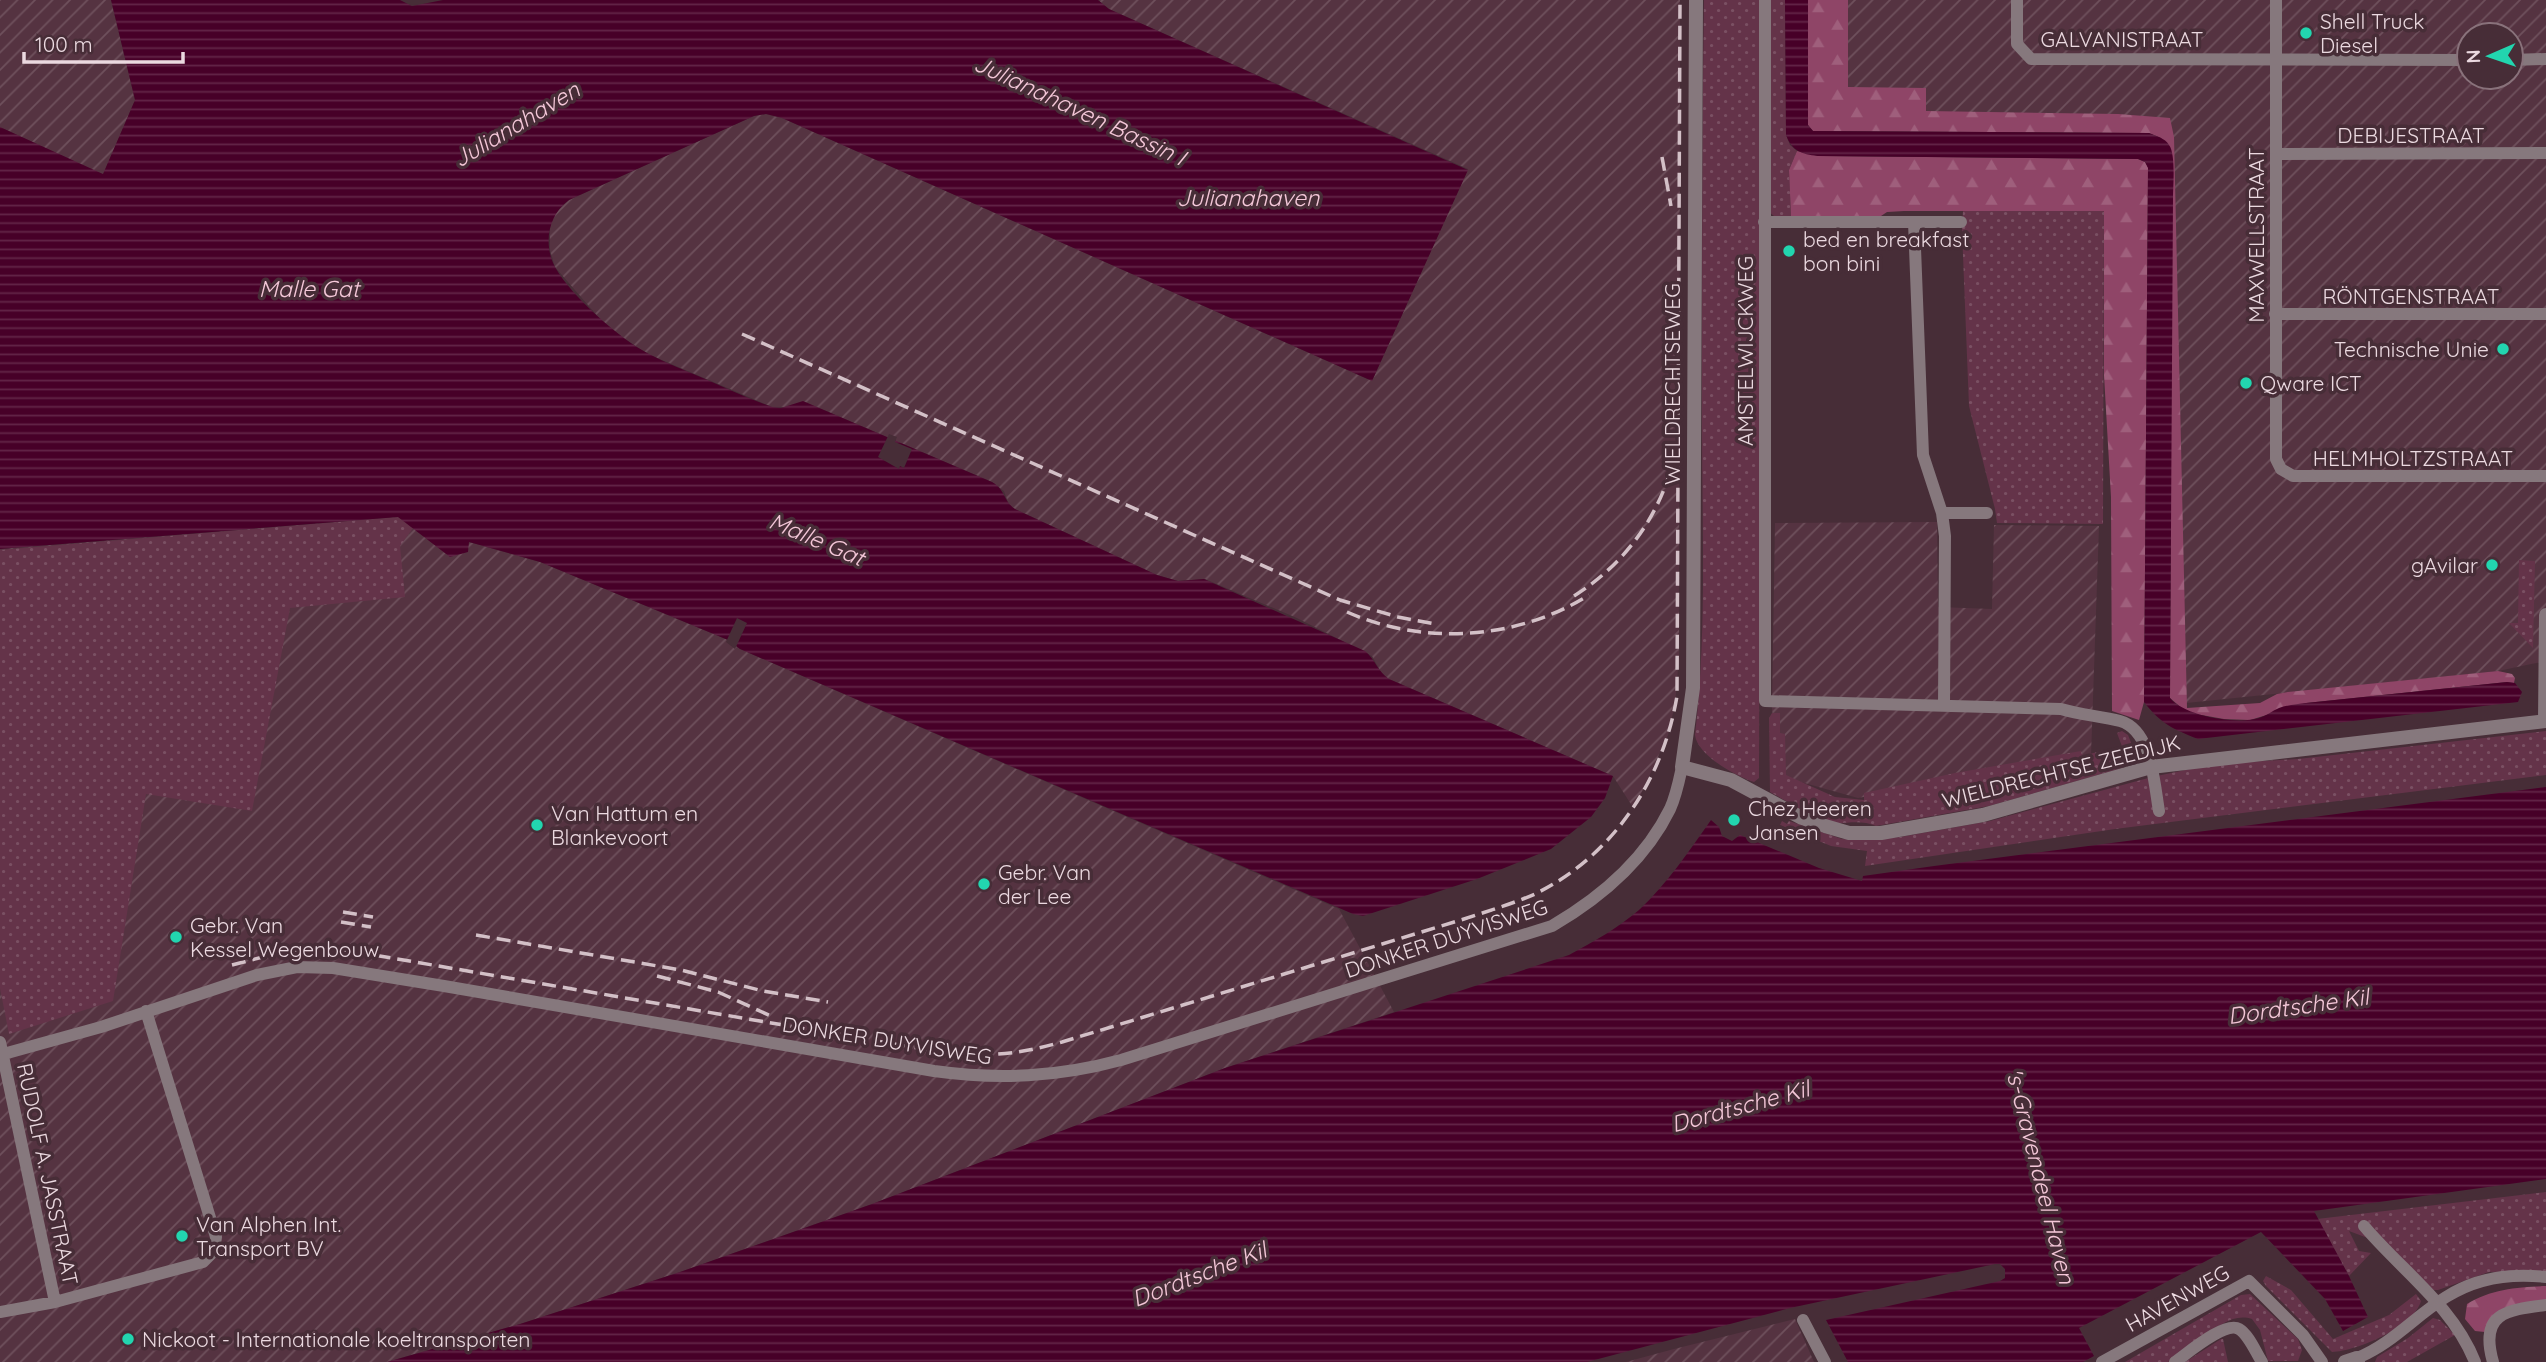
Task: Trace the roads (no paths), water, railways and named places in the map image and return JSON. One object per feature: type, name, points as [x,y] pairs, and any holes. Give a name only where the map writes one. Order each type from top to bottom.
[{"type":"street","name":"WIELDRECHTSEWEG","points":[[1682,767],[1693,688],[1696,0]]},
{"type":"street","name":"AMSTELWIJCKWEG","points":[[1765,0],[1765,701],[1944,706]]},
{"type":"street","name":"GALVANISTRAAT","points":[[2017,0],[2017,44],[2031,59],[2455,60]]},
{"type":"street","name":"MAXWELLSTRAAT","points":[[2276,0],[2276,459],[2281,469]]},
{"type":"street","points":[[2525,60],[2546,59]]},
{"type":"street","name":"DEBIJESTRAAT","points":[[2276,154],[2546,153]]},
{"type":"street","points":[[1764,222],[1961,222]]},
{"type":"street","points":[[1914,222],[1923,455],[1942,513],[1945,536],[1944,706],[2061,709],[2129,725],[2141,735],[2151,767],[2159,811]]},
{"type":"street","name":"RÖNTGENSTRAAT","points":[[2275,314],[2546,314]]},
{"type":"street","name":"HELMHOLTZSTRAAT","points":[[2281,469],[2293,476],[2546,476]]},
{"type":"street","points":[[1942,513],[1987,513]]},
{"type":"street","points":[[2545,721],[2546,615]]},
{"type":"street","name":"WIELDRECHTSE ZEEDIJK","points":[[1682,767],[1731,780],[1802,818],[1855,834],[1881,833],[1983,815],[2151,767],[2545,721]]},
{"type":"street","name":"DONKER DUYVISWEG","points":[[1,1050],[101,1027],[257,975],[297,967],[333,968],[934,1071],[1013,1078],[1054,1075],[1089,1069],[1134,1056],[1552,926],[1580,910],[1615,881],[1646,845],[1670,808],[1682,767]]},
{"type":"street","points":[[0,1312],[55,1302],[203,1262],[211,1256],[216,1247],[210,1216],[146,1011]]},
{"type":"street","name":"RUDOLF A. JASSTRAAT","points":[[1,1050],[55,1302]]},
{"type":"street","points":[[2364,1226],[2418,1284],[2439,1302],[2468,1343],[2475,1362]]},
{"type":"street","points":[[2353,1361],[2385,1345],[2439,1302],[2464,1288],[2487,1280],[2514,1276],[2546,1277]]},
{"type":"street","name":"HAVENWEG","points":[[2102,1362],[2249,1281],[2303,1335],[2322,1362]]},
{"type":"street","points":[[2493,1362],[2488,1337],[2494,1321],[2511,1310],[2546,1305]]},
{"type":"street","points":[[1803,1320],[1825,1362]]},
{"type":"street","points":[[2175,1362],[2220,1331],[2231,1327],[2237,1328],[2244,1335],[2262,1362]]},
{"type":"water","name":"Malle Gat","points":[[111,0],[400,0],[412,6],[443,0],[1098,0],[1109,9],[1468,170],[1372,381],[782,118],[766,114],[754,116],[569,200],[552,222],[549,249],[555,267],[572,291],[597,316],[649,354],[772,407],[781,408],[803,401],[992,482],[1000,488],[1008,503],[1015,509],[1157,575],[1178,581],[1204,579],[1365,651],[1389,679],[1613,776],[1605,798],[1591,817],[1551,849],[1477,879],[1363,916],[1353,914],[740,649],[728,640],[540,562],[469,542],[468,552],[450,557],[398,517],[0,549],[0,127],[103,174],[135,100]]},
{"type":"water","points":[[1785,0],[1808,0],[1808,125],[1813,131],[2149,133],[2169,145],[2174,170],[2170,698],[2187,710],[2199,714],[2238,720],[2259,718],[2279,708],[2296,704],[2507,682],[2515,683],[2522,692],[2518,702],[2198,739],[2174,729],[2156,716],[2144,702],[2148,168],[2145,162],[2138,159],[1818,156],[1802,153],[1791,145],[1786,135]]},
{"type":"water","points":[[2546,787],[2546,1179],[2314,1211],[2368,1317],[2343,1331],[2325,1299],[2261,1232],[2079,1328],[2094,1356],[2083,1362],[1848,1362],[1826,1320],[2000,1281],[2005,1278],[2005,1269],[2000,1264],[1995,1264],[1790,1308],[1587,1362],[387,1362],[520,1324],[680,1272],[872,1204],[1225,1068],[1569,955],[1614,929],[1639,910],[1668,878],[1711,820],[1719,827],[1722,836],[1732,841],[1740,835],[1819,868],[1862,881],[1863,876],[1934,866]]},
{"type":"railway","points":[[232,965],[290,950],[339,949],[935,1051],[999,1054],[1062,1042],[1464,919],[1526,898],[1563,878],[1611,837],[1630,812],[1660,757],[1677,696],[1680,0]]},
{"type":"railway","points":[[1662,157],[1671,206]]},
{"type":"railway","points":[[742,334],[1340,600],[1398,617],[1435,624]]},
{"type":"railway","points":[[1574,596],[1609,569],[1638,537],[1660,500],[1674,458]]},
{"type":"railway","points":[[1347,612],[1407,630],[1470,633],[1532,621],[1589,595]]},
{"type":"railway","points":[[343,912],[373,917]]},
{"type":"railway","points":[[341,922],[371,927]]},
{"type":"railway","points":[[476,935],[681,970],[763,991],[828,1002]]},
{"type":"railway","points":[[657,976],[718,992],[773,1017]]},
{"type":"place","name":"Shell Truck Diesel","points":[[2306,33]]},
{"type":"place","name":"bed en breakfast bon bini","points":[[1789,251]]},
{"type":"place","name":"Technische Unie","points":[[2503,349]]},
{"type":"place","name":"Qware ICT","points":[[2246,383]]},
{"type":"place","name":"gAvilar","points":[[2492,565]]},
{"type":"place","name":"Chez Heeren Jansen","points":[[1734,820]]},
{"type":"place","name":"Van Hattum en Blankevoort","points":[[537,825]]},
{"type":"place","name":"Gebr. Van der Lee","points":[[984,884]]},
{"type":"place","name":"Gebr. Van Kessel Wegenbouw","points":[[176,937]]},
{"type":"place","name":"Van Alphen Int. Transport BV","points":[[182,1236]]},
{"type":"place","name":"Nickoot - Internationale koeltransporten","points":[[128,1339]]},
{"type":"water label","name":"Julianahaven Bassin I","points":[[1080,110]]},
{"type":"water label","name":"Julianahaven","points":[[516,124]]},
{"type":"water label","name":"Julianahaven","points":[[1248,197]]},
{"type":"water label","name":"Dordtsche Kil","points":[[2298,1006]]},
{"type":"water label","name":"Dordtsche Kil","points":[[1740,1106]]},
{"type":"water label","name":"'s-Gravendeel Haven","points":[[2041,1176]]},
{"type":"water label","name":"Dordtsche Kil","points":[[1199,1274]]}]
